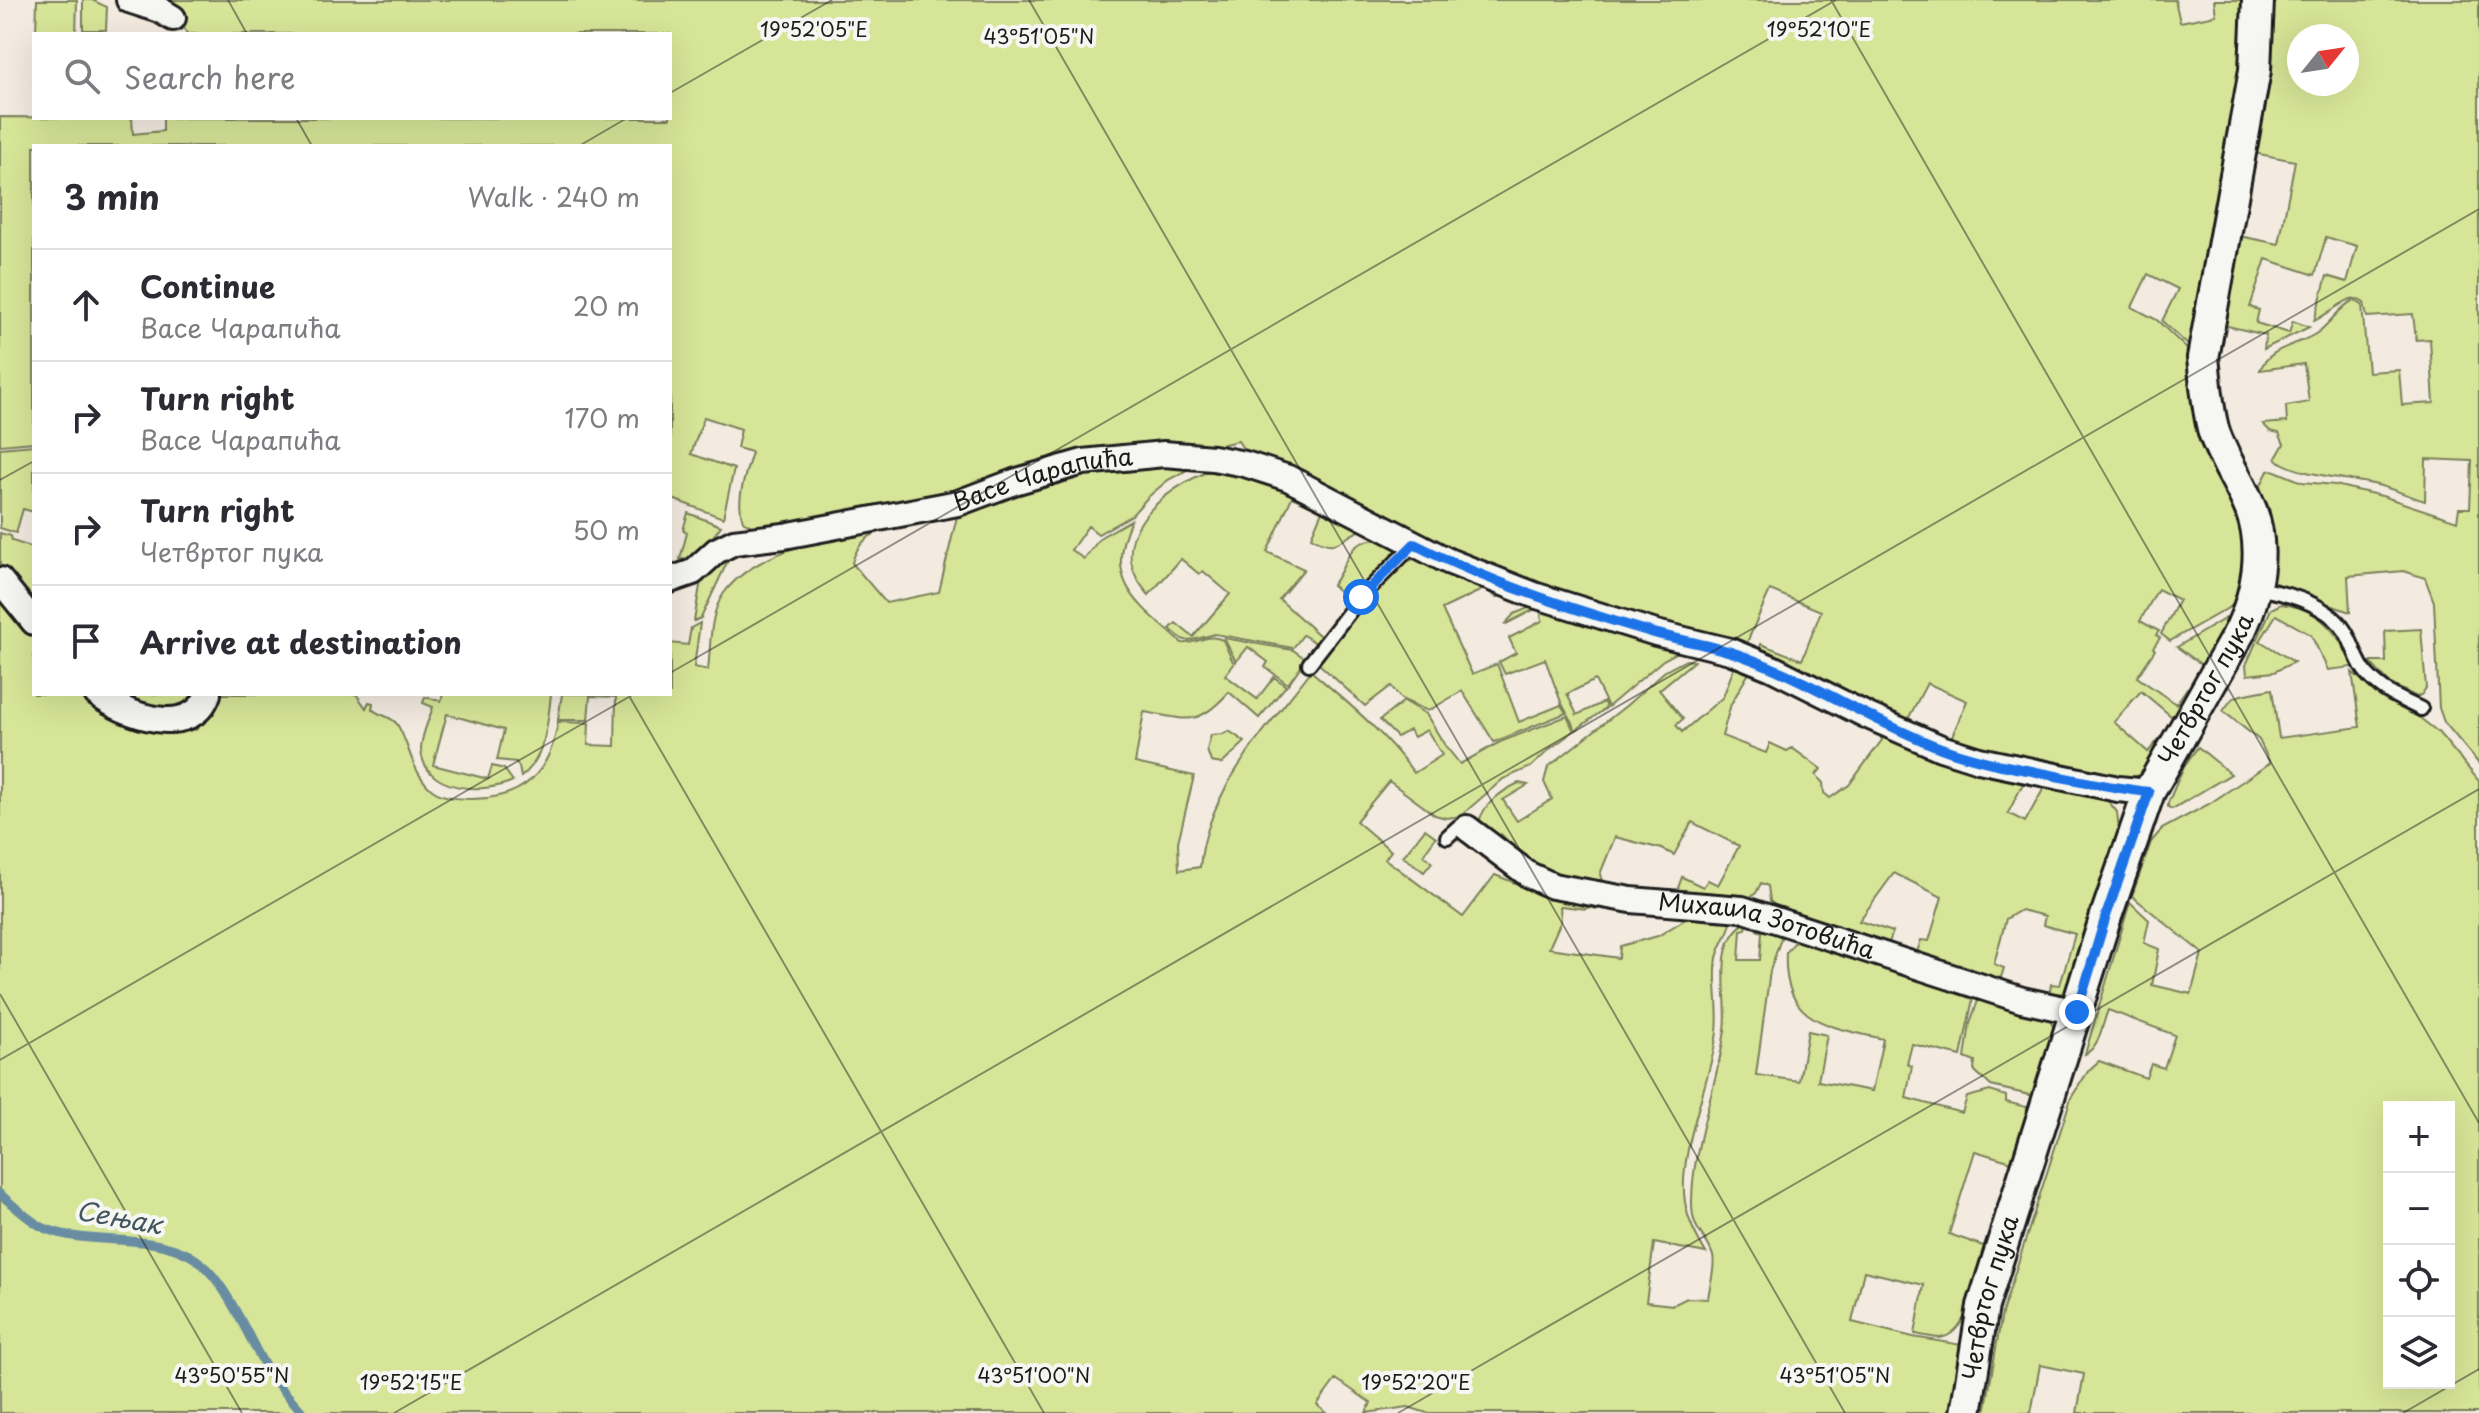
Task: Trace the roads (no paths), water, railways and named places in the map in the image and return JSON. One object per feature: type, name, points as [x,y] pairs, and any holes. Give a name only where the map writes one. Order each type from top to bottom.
[{"type":"street","points":[[129,0],[160,10],[173,18]]},
{"type":"street","name":"Четвртог пука","points":[[1966,1413],[1983,1306],[2106,916],[2149,792],[2240,631],[2256,588],[2258,549],[2253,514],[2215,433],[2207,401],[2203,358],[2255,70],[2258,0]]},
{"type":"street","name":"Васе Чарапића","points":[[672,579],[693,572],[716,551],[734,542],[784,536],[958,503],[1014,482],[1083,462],[1164,454],[1245,464],[1288,478],[1448,561],[1534,595],[1656,633],[1730,651],[1941,748],[1979,760],[2118,789],[2149,792]]},
{"type":"street","points":[[0,580],[32,620]]},
{"type":"street","points":[[99,696],[131,713],[165,720],[190,715],[207,696]]},
{"type":"street","name":"Михаила Зотовића","points":[[1457,832],[1553,886],[1631,900],[1742,909],[2022,1000],[2077,1012]]},
{"type":"lane","points":[[1309,664],[1361,597],[1414,544]]},
{"type":"lane","points":[[2256,588],[2273,591],[2325,612],[2346,632],[2358,663],[2367,674],[2380,687],[2421,709]]},
{"type":"waterway","name":"Сењак","points":[[0,1194],[27,1217],[61,1234],[154,1244],[189,1255],[202,1264],[234,1307],[272,1377],[303,1413]]}]
